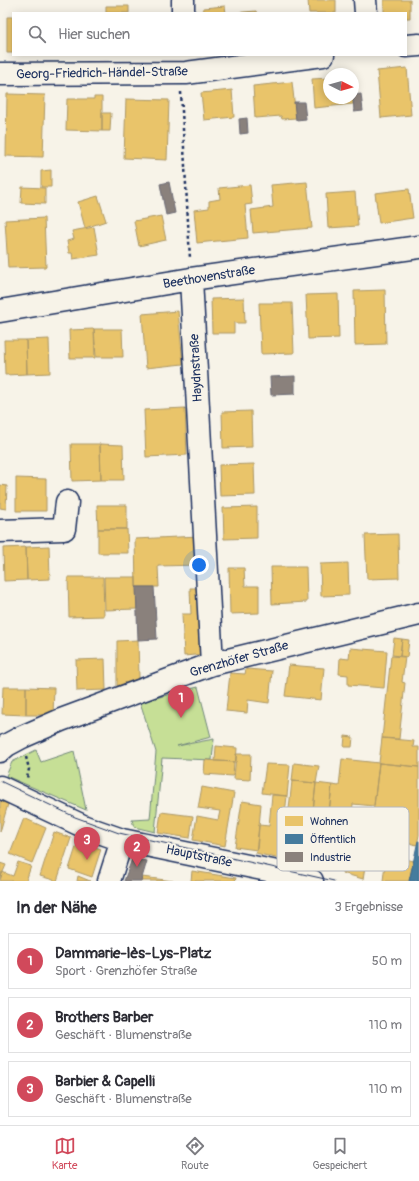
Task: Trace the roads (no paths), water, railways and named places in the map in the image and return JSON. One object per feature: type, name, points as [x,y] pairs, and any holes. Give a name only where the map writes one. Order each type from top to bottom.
[{"type":"street","points":[[182,0],[183,12]]},
{"type":"street","points":[[366,0],[366,12]]},
{"type":"street","points":[[407,46],[419,45]]},
{"type":"street","name":"Georg-Friedrich-Händel-Straße","points":[[0,74],[308,56]]},
{"type":"street","name":"Beethovenstraße","points":[[0,311],[191,279],[419,246]]},
{"type":"street","name":"Haydnstraße","points":[[191,279],[212,664]]},
{"type":"street","points":[[0,532],[64,529],[67,502]]},
{"type":"street","name":"Grenzhöfer Straße","points":[[0,751],[7,745],[22,737],[61,720],[212,664],[419,614]]},
{"type":"street","name":"Hauptstraße","points":[[0,787],[85,827],[122,840],[312,881]]},
{"type":"street","points":[[109,881],[122,840]]},
{"type":"tram line","points":[[0,781],[75,817],[119,833],[277,868]]},
{"type":"tram line","points":[[289,871],[334,881]]},
{"type":"place","name":"Dammarie-lès-Lys-Platz","points":[[181,718]]},
{"type":"place","name":"Barbier & Capelli","points":[[87,860]]},
{"type":"place","name":"Brothers Barber","points":[[137,867]]}]
